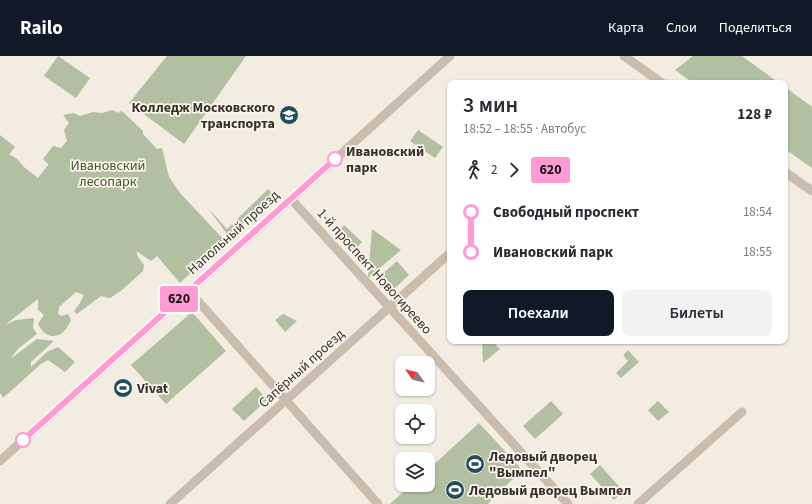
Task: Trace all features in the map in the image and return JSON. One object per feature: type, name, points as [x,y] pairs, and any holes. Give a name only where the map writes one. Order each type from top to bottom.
[{"type":"street","name":"Напольный проезд","points":[[0,461],[450,56]]},
{"type":"street","points":[[624,56],[658,80]]},
{"type":"street","points":[[788,174],[812,191]]},
{"type":"street","name":"1-й проспект Новогиреево","points":[[291,199],[568,504]]},
{"type":"street","name":"Сапёрный проезд","points":[[170,504],[447,256]]},
{"type":"street","points":[[188,291],[378,504]]},
{"type":"street","points":[[638,504],[742,412]]},
{"type":"green space","points":[[58,56],[90,78],[76,98],[44,76]]},
{"type":"green space","points":[[167,56],[246,56],[184,144],[129,103]]},
{"type":"green space","points":[[693,56],[742,56],[775,80],[689,80],[675,70]]},
{"type":"green space","points":[[788,89],[812,107],[812,168],[788,151]]},
{"type":"green space","name":"Ивановский лесопарк","points":[[112,110],[119,113],[120,111],[123,112],[143,131],[143,134],[157,149],[162,148],[169,177],[180,193],[225,241],[180,283],[157,256],[151,261],[136,251],[138,257],[144,265],[143,271],[122,290],[110,298],[101,296],[77,314],[74,311],[84,295],[76,292],[59,307],[58,314],[61,316],[68,314],[71,320],[64,331],[56,336],[46,334],[38,324],[44,315],[38,310],[38,299],[5,325],[16,320],[34,318],[33,328],[37,334],[19,348],[10,359],[37,339],[54,341],[31,362],[31,367],[47,352],[58,347],[75,362],[65,372],[48,360],[41,364],[3,398],[0,393],[0,135],[15,147],[9,155],[16,158],[38,178],[48,165],[43,159],[53,146],[61,148],[67,141],[64,130],[69,123],[63,115],[74,113],[80,116],[93,112],[102,113]]},
{"type":"green space","points":[[418,130],[443,147],[435,158],[410,141]]},
{"type":"green space","points":[[268,189],[273,195],[229,237],[208,208],[227,229]]},
{"type":"green space","points":[[344,225],[362,242],[353,252],[335,235]]},
{"type":"green space","points":[[372,229],[401,250],[368,278]]},
{"type":"green space","points":[[397,261],[409,275],[394,289],[381,275]]},
{"type":"green space","points":[[192,312],[226,351],[166,404],[131,365]]},
{"type":"green space","points":[[283,314],[297,321],[285,332],[275,320]]},
{"type":"green space","points":[[482,344],[495,344],[500,349],[483,363]]},
{"type":"green space","points":[[628,350],[639,362],[621,378],[616,373],[628,361],[623,355]]},
{"type":"green space","points":[[256,387],[267,400],[244,421],[232,409]]},
{"type":"green space","points":[[551,401],[563,414],[535,439],[523,426]]},
{"type":"green space","points":[[658,401],[669,412],[658,421],[648,410]]},
{"type":"green space","name":"Ледовый дворец \"Вымпел\"","points":[[479,423],[523,471],[498,492],[488,504],[390,504],[403,492],[435,492],[435,464]]},
{"type":"green space","points":[[600,465],[623,491],[614,500],[590,474]]},
{"type":"bus line","name":"620","points":[[23,440],[335,159]]},
{"type":"place","name":"Колледж Московского транспорта","points":[[289,115]]},
{"type":"place","name":"Ивановский парк","points":[[335,159]]},
{"type":"place","name":"Vivat","points":[[123,388]]},
{"type":"place","name":"Ледовый дворец \"Вымпел\"","points":[[475,464]]},
{"type":"place","name":"Ледовый дворец Вымпел","points":[[455,490]]}]
